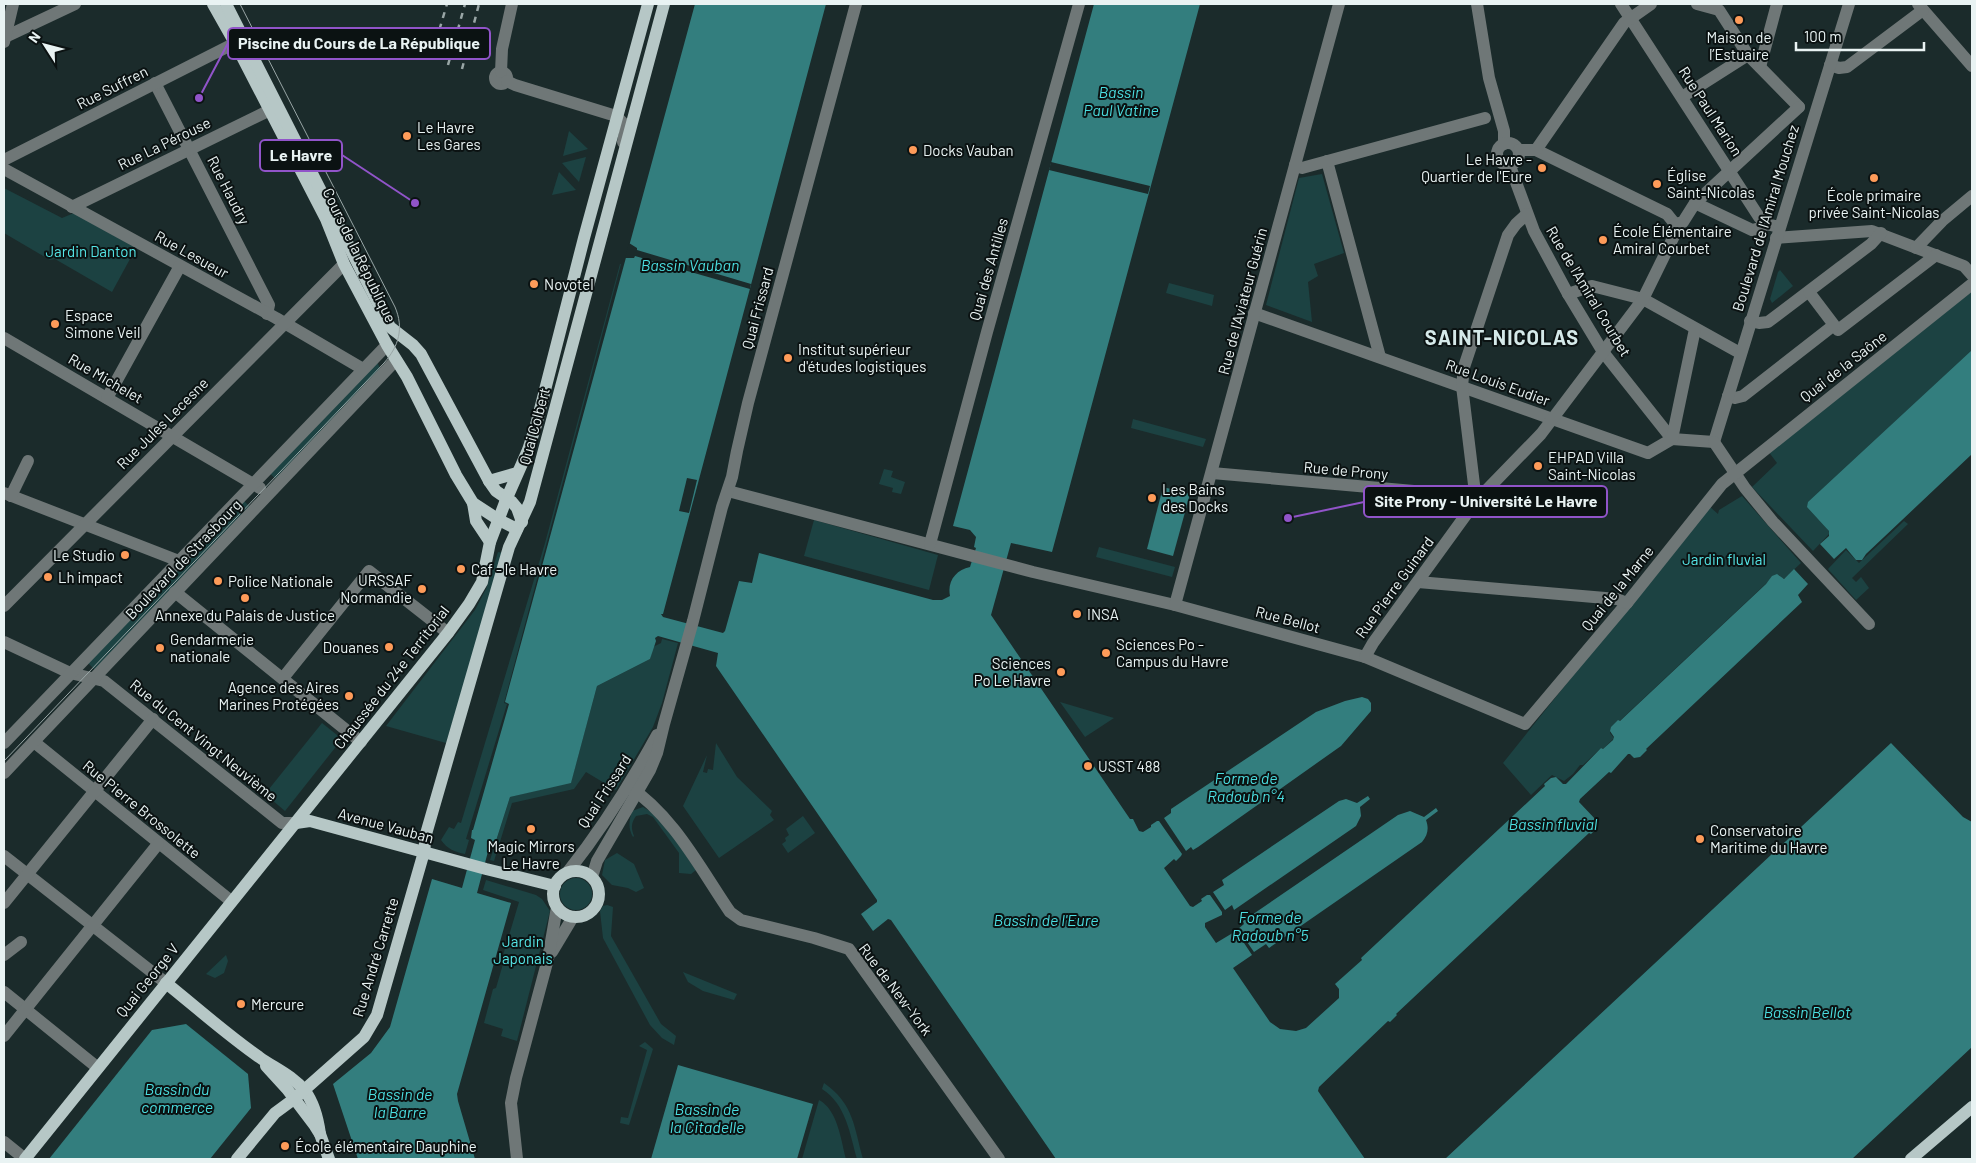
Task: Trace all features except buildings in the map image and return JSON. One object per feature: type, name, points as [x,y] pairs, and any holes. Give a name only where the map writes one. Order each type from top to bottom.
[{"type":"main road","name":"Cours de la République","points":[[213,4],[326,219],[344,264],[387,345],[392,365],[406,377],[456,476],[473,503]]},
{"type":"main road","name":"Cours de la République","points":[[226,4],[390,327],[413,345],[430,368],[489,481]]},
{"type":"main road","name":"Quai Colbert","points":[[490,542],[528,450],[536,425],[616,116],[648,4]]},
{"type":"main road","name":"Quai Colbert","points":[[424,852],[426,834],[509,549],[530,502],[664,4]]},
{"type":"main road","points":[[591,213],[613,196]]},
{"type":"main road","points":[[387,345],[400,336]]},
{"type":"main road","points":[[392,365],[413,345]]},
{"type":"main road","points":[[473,503],[499,520],[520,525],[517,508],[512,502],[506,500],[496,491],[489,481],[518,473]]},
{"type":"main road","points":[[473,503],[474,515],[490,542]]},
{"type":"main road","name":"Chaussée du 24e Territorial","points":[[296,823],[469,604],[482,582],[490,542]]},
{"type":"main road","name":"Avenue Vauban","points":[[296,823],[310,821],[466,864],[555,886]]},
{"type":"main road","name":"Quai George V","points":[[25,1159],[231,901],[296,823]]},
{"type":"main road","name":"Rue André Carrette","points":[[237,1159],[272,1116],[362,1040],[371,1028],[377,1015],[424,852]]},
{"type":"main road","points":[[580,871],[592,877],[598,885],[599,891],[597,904],[587,914],[573,917],[562,912],[557,907],[554,897],[555,886],[559,878],[566,873],[580,871]]},
{"type":"main road","points":[[166,983],[258,1057],[287,1074],[304,1090],[316,1113],[328,1159]]},
{"type":"main road","points":[[258,1057],[294,1099],[320,1134]]},
{"type":"main road","points":[[1911,1159],[1972,1107]]},
{"type":"main road","points":[[1924,1159],[1972,1115]]},
{"type":"street","points":[[4,41],[13,4]]},
{"type":"street","points":[[4,41],[75,4]]},
{"type":"street","points":[[512,4],[502,49],[504,76],[515,85],[616,116],[626,126],[623,137],[625,152]]},
{"type":"street","name":"Quai Frissard","points":[[592,877],[597,861],[664,724],[722,507],[728,491],[748,404],[856,4]]},
{"type":"street","name":"Quai des Antilles","points":[[930,544],[1079,4]]},
{"type":"street","name":"Rue de l'Aviateur Guérin","points":[[1175,605],[1338,4]]},
{"type":"street","points":[[1477,4],[1489,78],[1504,131],[1504,144]]},
{"type":"street","name":"Rue Paul Marion","points":[[1621,4],[1766,224]]},
{"type":"street","points":[[1536,150],[1624,22],[1651,4]]},
{"type":"street","points":[[1698,4],[1720,7],[1748,55],[1799,106],[1815,111]]},
{"type":"street","points":[[1760,67],[1777,4]]},
{"type":"street","name":"Boulevard de l'Amiral Mouchez","points":[[1714,442],[1732,397],[1740,353],[1849,4]]},
{"type":"street","points":[[1830,65],[1839,68],[1847,67],[1920,7],[1972,66]]},
{"type":"street","name":"Rue Suffren","points":[[4,160],[235,43]]},
{"type":"street","points":[[1682,97],[1748,55]]},
{"type":"street","name":"Rue Haudry","points":[[155,83],[270,305],[267,314]]},
{"type":"street","points":[[1519,150],[1518,160],[1510,166],[1501,164],[1497,156],[1499,147],[1504,144],[1513,144],[1519,150],[1536,150],[1667,214],[1675,224],[1683,222],[1695,203],[1799,106]]},
{"type":"street","name":"Rue La Pérouse","points":[[72,207],[270,110]]},
{"type":"street","points":[[1295,165],[1302,168],[1484,118]]},
{"type":"street","points":[[1328,161],[1380,357]]},
{"type":"street","name":"Rue de l'Amiral Courbet","points":[[1510,166],[1534,231],[1568,294],[1603,352],[1672,439]]},
{"type":"street","name":"Rue Lesueur","points":[[4,169],[363,369]]},
{"type":"street","points":[[1916,248],[1942,221],[1972,196]]},
{"type":"street","points":[[1695,203],[1752,230],[1766,224],[1777,232],[1872,231],[1881,233],[1964,266],[1972,274]]},
{"type":"street","points":[[1476,501],[1462,386],[1464,367],[1508,235],[1527,214]]},
{"type":"street","name":"Rue Pierre Guinard","points":[[1365,657],[1373,643],[1476,501],[1542,434],[1552,418],[1643,299],[1674,236],[1675,224]]},
{"type":"street","points":[[1750,321],[1768,322],[1871,244],[1881,233]]},
{"type":"street","points":[[1732,397],[1743,396],[1936,255]]},
{"type":"street","name":"Rue Jules Lecesne","points":[[4,606],[9,593],[86,525],[344,264]]},
{"type":"street","points":[[107,398],[180,266]]},
{"type":"street","name":"Quai de la Saône","points":[[1734,473],[1972,284]]},
{"type":"street","points":[[1568,294],[1592,286],[1643,299],[1740,353]]},
{"type":"street","points":[[1809,292],[1836,328]]},
{"type":"street","name":"Rue Louis Eudier","points":[[1254,313],[1648,453],[1672,439]]},
{"type":"street","points":[[1695,329],[1672,439],[1714,442],[1745,488],[1773,522],[1869,624]]},
{"type":"street","name":"Rue Michelet","points":[[4,338],[253,483],[267,495]]},
{"type":"street","name":"Boulevard de Strasbourg","points":[[4,743],[387,345]]},
{"type":"street","name":"Boulevard de Strasbourg","points":[[4,773],[174,592],[392,365]]},
{"type":"street","points":[[28,461],[8,495],[179,561]]},
{"type":"street","name":"Rue de Prony","points":[[1212,473],[1459,495],[1476,501]]},
{"type":"street","name":"Quai de la Marne","points":[[1525,724],[1722,484],[1734,473]]},
{"type":"street","name":"Rue Bellot","points":[[728,491],[1033,572],[1175,605],[1365,657],[1525,724]]},
{"type":"street","points":[[283,678],[369,571],[448,633]]},
{"type":"street","points":[[1418,582],[1617,599],[1627,602]]},
{"type":"street","points":[[174,592],[361,742]]},
{"type":"street","name":"Rue du Cent Vingt Neuvième","points":[[4,642],[70,673],[104,681],[282,823],[296,823]]},
{"type":"street","points":[[4,903],[153,719]]},
{"type":"street","name":"Rue Pierre Brossolette","points":[[34,742],[231,901]]},
{"type":"street","name":"Quai Frissard","points":[[566,873],[633,789]]},
{"type":"street","name":"Rue de New-York","points":[[633,789],[642,794],[664,816],[730,912],[741,920],[814,938],[849,950],[999,1159]]},
{"type":"street","points":[[4,1036],[158,844]]},
{"type":"street","points":[[4,856],[166,983]]},
{"type":"street","points":[[517,1159],[511,1103],[548,959],[557,907]]},
{"type":"street","points":[[548,959],[573,917]]},
{"type":"street","points":[[4,955],[21,942]]},
{"type":"street","points":[[4,992],[98,1068]]},
{"type":"street","points":[[4,1142],[25,1159]]},
{"type":"green space","points":[[569,131],[588,149],[563,156]]},
{"type":"green space","points":[[586,157],[579,182],[562,163]]},
{"type":"green space","points":[[559,172],[576,190],[552,195]]},
{"type":"green space","points":[[1322,174],[1344,253],[1314,264],[1318,276],[1308,282],[1312,322],[1266,305],[1299,178]]},
{"type":"green space","name":"Jardin Danton","points":[[4,188],[62,218],[74,213],[136,248],[112,292],[55,259],[50,260],[4,233]]},
{"type":"green space","points":[[620,264],[504,703],[507,704],[466,839],[469,840],[465,854],[461,853],[449,848],[441,840],[449,827],[454,829],[458,822],[461,823],[545,543]]},
{"type":"green space","points":[[1780,270],[1793,286],[1772,303],[1770,299]]},
{"type":"green space","points":[[1169,283],[1214,295],[1212,306],[1166,293]]},
{"type":"green space","name":"Jardin fluvial","points":[[1972,291],[1972,350],[1811,501],[1830,533],[1813,551],[1752,487],[1777,463],[1768,451]]},
{"type":"green space","points":[[375,358],[382,372],[277,480],[268,472]]},
{"type":"green space","points":[[1133,419],[1206,439],[1203,447],[1131,428]]},
{"type":"green space","points":[[884,469],[893,471],[891,477],[905,482],[901,494],[892,492],[893,488],[879,484]]},
{"type":"green space","name":"Jardin fluvial","points":[[1742,496],[1801,563],[1785,578],[1782,579],[1779,575],[1773,577],[1611,729],[1610,733],[1614,738],[1603,749],[1601,748],[1583,765],[1580,765],[1564,781],[1552,775],[1531,795],[1503,763],[1709,506],[1718,514],[1719,510]]},
{"type":"green space","points":[[242,499],[251,508],[96,671],[87,662]]},
{"type":"green space","points":[[814,520],[938,555],[929,590],[804,556]]},
{"type":"green space","points":[[1904,521],[1908,524],[1852,578],[1856,582],[1861,577],[1869,588],[1856,600],[1828,569],[1846,550],[1859,563]]},
{"type":"green space","points":[[1099,547],[1175,567],[1172,577],[1096,557]]},
{"type":"green space","points":[[498,552],[504,553],[446,743],[386,726],[475,610],[486,589]]},
{"type":"green space","points":[[662,639],[678,643],[662,703],[653,727],[616,790],[586,772],[574,789],[512,803],[494,861],[490,860],[510,797],[571,782],[597,686],[650,659],[653,647],[661,643]]},
{"type":"green space","points":[[1060,702],[1114,718],[1085,737]]},
{"type":"green space","points":[[322,723],[342,739],[285,811],[265,794]]},
{"type":"green space","points":[[716,743],[737,777],[772,811],[770,815],[774,820],[719,858],[683,806],[707,755],[703,772],[707,773],[708,769],[713,770]]},
{"type":"green space","points":[[643,807],[652,812],[673,835],[696,870],[691,874],[679,873],[679,853],[653,817],[647,814],[636,816],[632,826],[633,837],[630,831],[632,811]]},
{"type":"green space","points":[[803,816],[815,833],[788,853],[782,844],[789,835],[786,829]]},
{"type":"green space","points":[[617,853],[634,864],[644,888],[636,892],[628,888],[612,885],[602,875],[605,860]]},
{"type":"green space","points":[[576,878],[582,879],[587,883],[591,888],[591,900],[587,905],[582,909],[576,910],[570,909],[565,905],[561,900],[560,894],[561,888],[565,883],[570,879]]},
{"type":"green space","name":"Jardin Japonais","points":[[486,880],[536,895],[542,899],[550,911],[517,1041],[501,1036],[503,1029],[484,1023],[493,989],[496,988],[503,964],[501,962],[519,902],[483,890]]},
{"type":"green space","points":[[603,906],[613,907],[611,936],[661,1024],[676,1036],[674,1045],[662,1038],[650,1025],[603,938],[600,911]]},
{"type":"green space","points":[[226,955],[228,961],[224,973],[215,978],[206,974]]},
{"type":"green space","points":[[683,972],[737,994],[734,1000],[703,991],[688,982]]},
{"type":"green space","points":[[645,1042],[653,1049],[629,1125],[620,1123],[621,1117],[628,1118],[647,1050],[639,1046]]},
{"type":"green space","points":[[824,1083],[834,1091],[847,1108],[855,1126],[863,1159],[857,1159],[846,1120],[837,1103],[822,1089]]},
{"type":"green space","points":[[819,1100],[831,1111],[835,1118],[846,1159],[802,1159]]},
{"type":"water","points":[[695,4],[826,4],[663,614],[661,614],[663,617],[723,633],[739,581],[752,583],[759,553],[933,600],[942,600],[950,596],[951,581],[965,568],[970,567],[976,548],[974,547],[976,537],[970,530],[953,526],[1094,4],[1200,4],[1052,552],[1011,543],[991,615],[1130,819],[1133,819],[1139,831],[1143,832],[1159,821],[1182,854],[1176,861],[1174,859],[1164,868],[1190,906],[1193,907],[1202,901],[1201,899],[1210,895],[1222,912],[1222,915],[1205,923],[1205,927],[1216,943],[1236,931],[1252,955],[1233,968],[1270,1022],[1280,1029],[1296,1031],[1306,1028],[1339,998],[1339,989],[1335,984],[1362,960],[1361,958],[1545,786],[1544,784],[1551,778],[1556,777],[1563,784],[1566,784],[1601,748],[1603,749],[1613,740],[1614,737],[1610,731],[1611,727],[1618,720],[1620,721],[1766,584],[1772,576],[1777,574],[1784,579],[1794,569],[1808,584],[1798,595],[1802,602],[1646,749],[1640,757],[1634,758],[1628,754],[1611,773],[1609,772],[1580,799],[1579,802],[1597,821],[1598,827],[1591,834],[1589,833],[1319,1087],[1318,1091],[1365,1159],[1056,1159],[891,920],[888,919],[873,931],[861,914],[877,902],[877,900],[716,666],[718,653],[658,636],[655,638],[656,641],[650,659],[597,686],[571,783],[510,797],[495,844],[490,844],[477,893],[511,903],[457,1094],[475,1159],[358,1159],[333,1084],[371,1053],[390,1027],[432,879],[462,888],[475,840],[471,838],[472,830],[509,704],[505,702]]},
{"type":"water","points":[[1972,350],[1972,454],[1866,554],[1862,560],[1856,560],[1846,548],[1834,559],[1820,544],[1829,536],[1829,531],[1807,507],[1808,502]]},
{"type":"water","points":[[1163,487],[1190,494],[1173,556],[1147,549]]},
{"type":"water","name":"Forme de Radoub n°4","points":[[1362,697],[1368,699],[1371,703],[1371,711],[1341,746],[1198,847],[1193,850],[1191,847],[1186,851],[1164,818],[1171,813],[1171,809],[1316,712]]},
{"type":"water","name":"Bassin Bellot","points":[[1891,743],[1963,817],[1972,822],[1972,1047],[1852,1159],[1445,1159]]},
{"type":"water","points":[[1368,796],[1370,799],[1360,807],[1361,816],[1356,826],[1234,910],[1232,905],[1225,910],[1213,892],[1224,885],[1222,880],[1339,801],[1346,799],[1357,803]]},
{"type":"water","name":"Forme de Radoub n°5","points":[[1436,808],[1438,811],[1426,820],[1426,837],[1422,842],[1269,948],[1266,944],[1254,952],[1238,929],[1244,924],[1243,921],[1398,815],[1410,811],[1424,817]]},
{"type":"water","name":"Bassin du commerce","points":[[186,1024],[248,1074],[251,1108],[210,1159],[49,1159],[152,1030]]},
{"type":"water","name":"Bassin de la Citadelle","points":[[678,1065],[813,1104],[797,1159],[651,1159]]},
{"type":"pier","points":[[1051,162],[1150,186],[1148,194],[1049,170]]},
{"type":"pier","points":[[629,243],[637,248],[637,250],[751,284],[750,289],[635,256],[634,258],[625,258]]},
{"type":"pier","points":[[687,478],[697,480],[689,513],[679,511]]},
{"type":"tram line","points":[[4,761],[384,363],[396,343],[399,322],[395,307],[240,4]]},
{"type":"railway","points":[[436,41],[447,4]]},
{"type":"railway","points":[[448,65],[465,4]]},
{"type":"railway","points":[[462,69],[479,4]]},
{"type":"place","name":"Maison de l’Estuaire","points":[[1739,20]]},
{"type":"place","name":"Piscine du Cours de La République","points":[[199,98]]},
{"type":"place","name":"Le Havre Les Gares","points":[[407,136]]},
{"type":"place","name":"Docks Vauban","points":[[913,150]]},
{"type":"place","name":"Le Havre - Quartier de l'Eure","points":[[1542,168]]},
{"type":"place","name":"École primaire privée Saint-Nicolas","points":[[1874,178]]},
{"type":"place","name":"Église Saint-Nicolas","points":[[1657,184]]},
{"type":"place","name":"Le Havre","points":[[415,203]]},
{"type":"place","name":"École Élémentaire Amiral Courbet","points":[[1603,240]]},
{"type":"place","name":"Novotel","points":[[534,284]]},
{"type":"place","name":"Espace Simone Veil","points":[[55,324]]},
{"type":"place","name":"Institut supérieur d'études logistiques","points":[[788,358]]},
{"type":"place","name":"EHPAD Villa Saint-Nicolas","points":[[1538,466]]},
{"type":"place","name":"Les Bains des Docks","points":[[1152,498]]},
{"type":"place","name":"Site Prony - Université Le Havre","points":[[1288,518]]},
{"type":"place","name":"Le Studio","points":[[125,555]]},
{"type":"place","name":"Caf - le Havre","points":[[461,569]]},
{"type":"place","name":"Lh impact","points":[[48,577]]},
{"type":"place","name":"Police Nationale","points":[[218,581]]},
{"type":"place","name":"URSSAF Normandie","points":[[422,589]]},
{"type":"place","name":"Annexe du Palais de Justice","points":[[245,598]]},
{"type":"place","name":"INSA","points":[[1077,614]]},
{"type":"place","name":"Douanes","points":[[389,647]]},
{"type":"place","name":"Gendarmerie nationale","points":[[160,648]]},
{"type":"place","name":"Sciences Po - Campus du Havre","points":[[1106,653]]},
{"type":"place","name":"Sciences Po Le Havre","points":[[1061,672]]},
{"type":"place","name":"Agence des Aires Marines Protégées","points":[[349,696]]},
{"type":"place","name":"USST 488","points":[[1088,766]]},
{"type":"place","name":"Magic Mirrors Le Havre","points":[[531,829]]},
{"type":"place","name":"Conservatoire Maritime du Havre","points":[[1700,839]]},
{"type":"place","name":"Mercure","points":[[241,1004]]},
{"type":"place","name":"École élémentaire Dauphine","points":[[285,1146]]},
{"type":"district","name":"SAINT-NICOLAS","points":[[1502,337]]},
{"type":"water label","name":"Bassin Paul Vatine","points":[[1121,100]]},
{"type":"water label","name":"Bassin Vauban","points":[[690,264]]},
{"type":"water label","name":"Bassin fluvial","points":[[1553,823]]},
{"type":"water label","name":"Bassin de l'Eure","points":[[1046,919]]},
{"type":"water label","name":"Bassin de la Barre","points":[[400,1102]]}]
